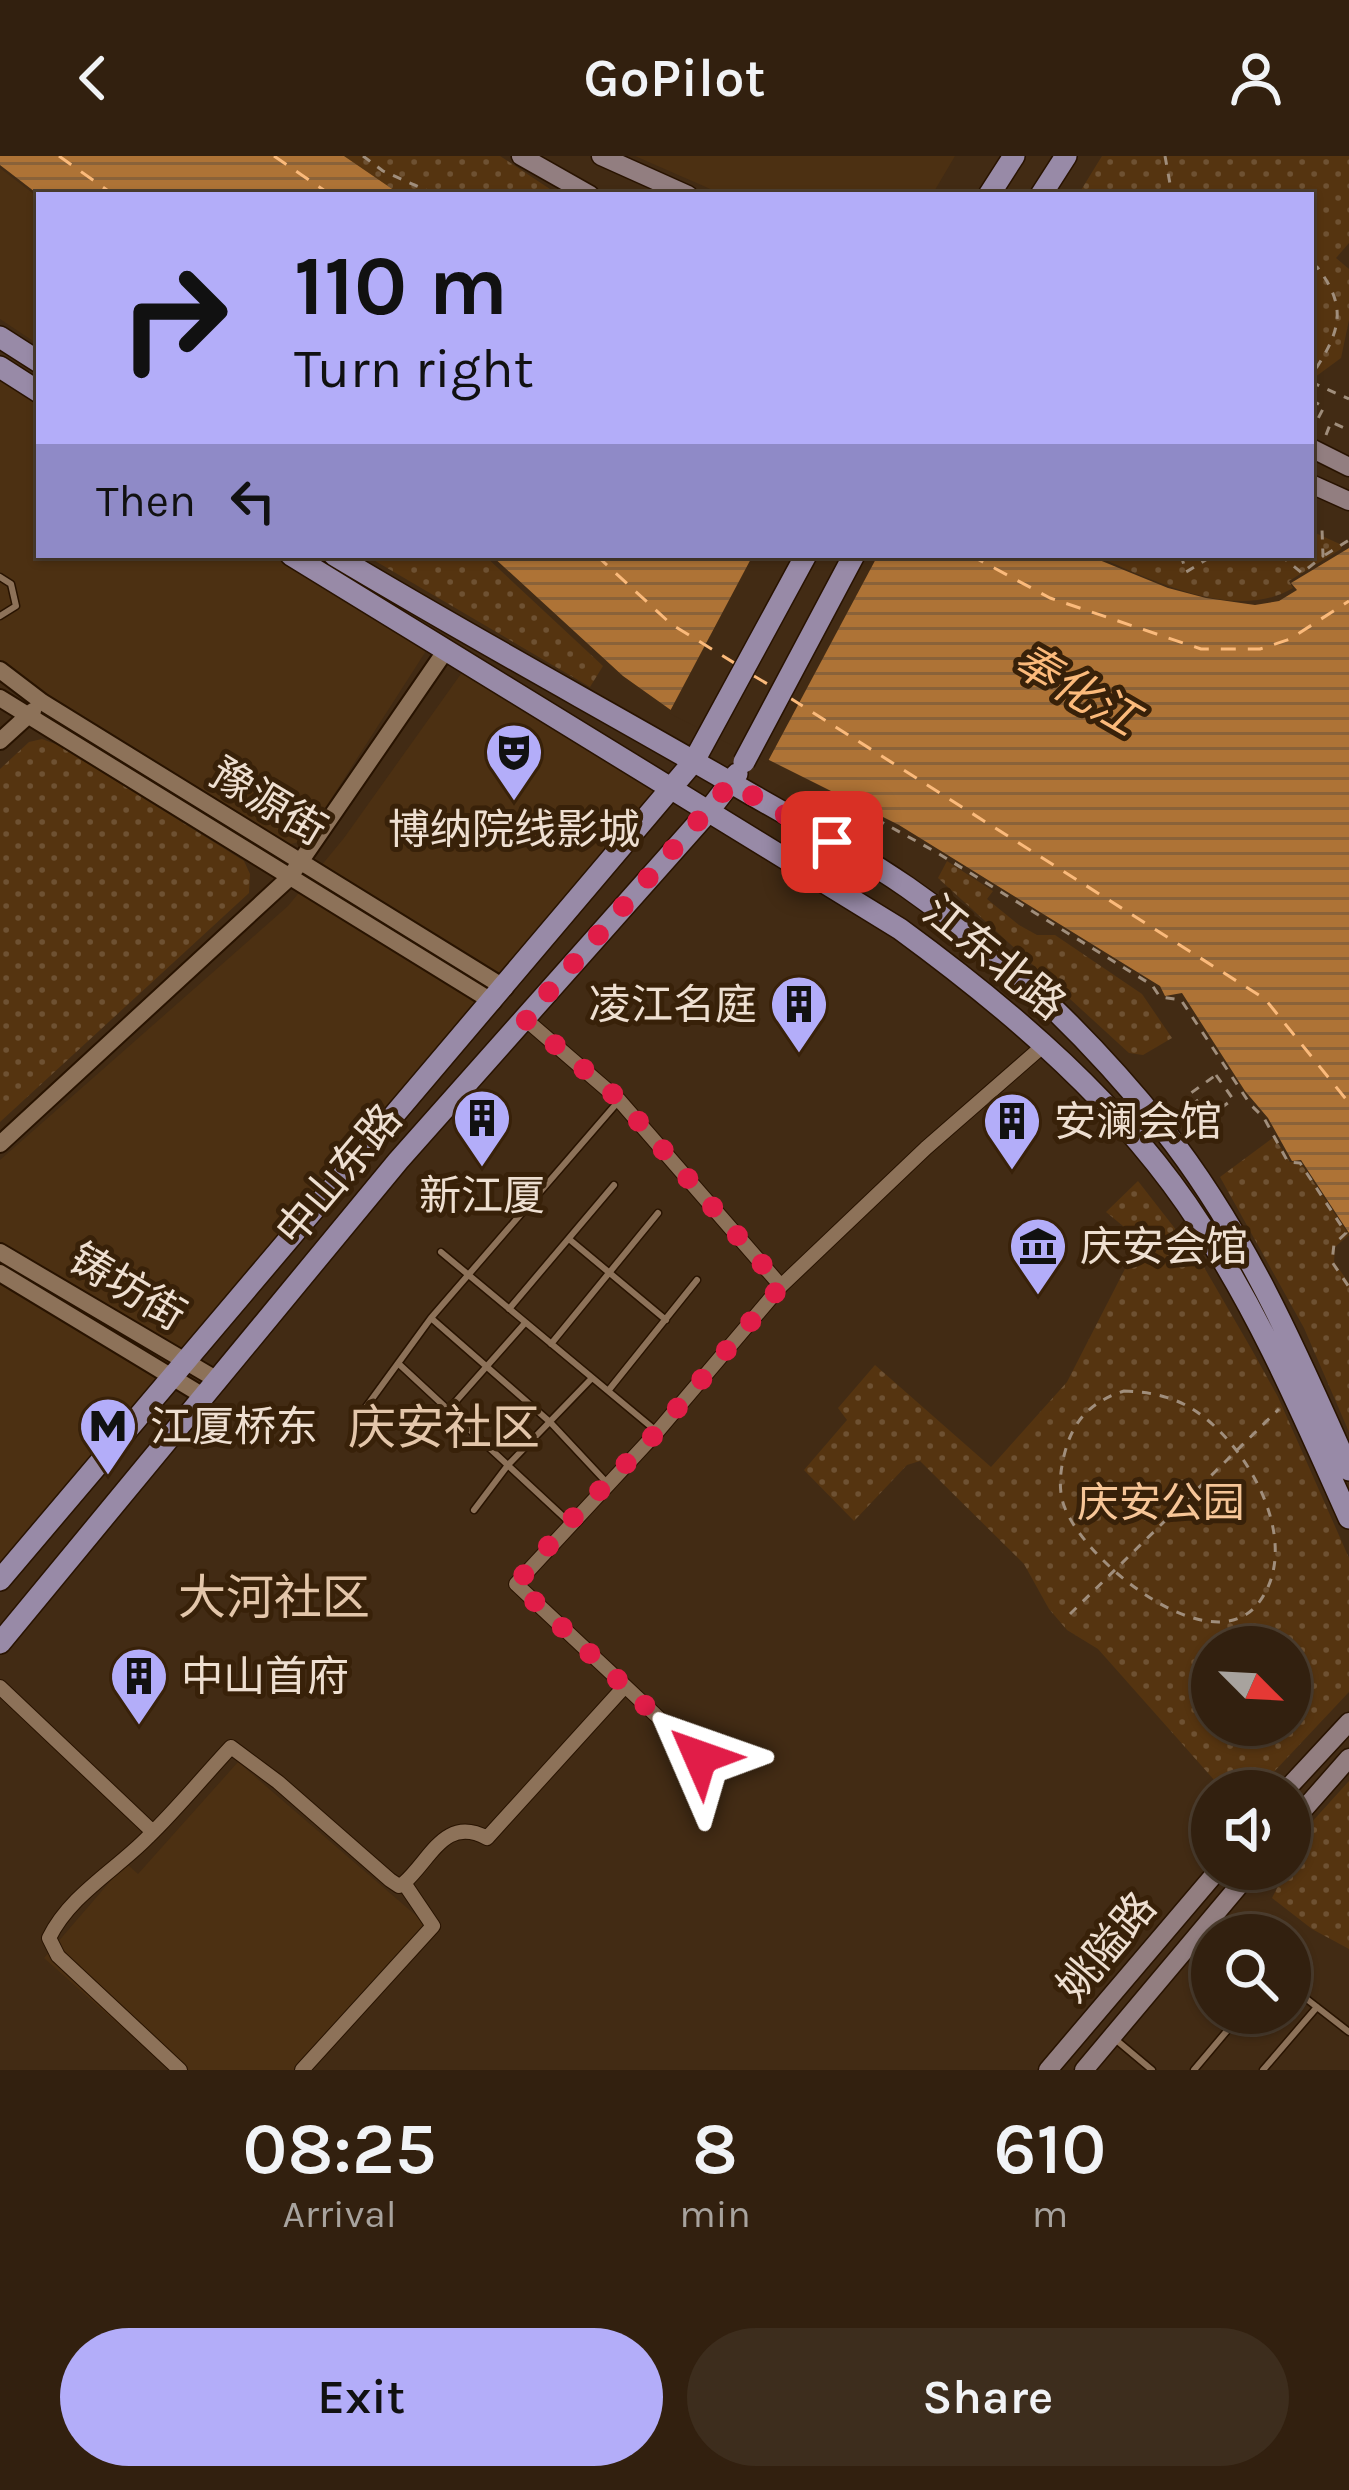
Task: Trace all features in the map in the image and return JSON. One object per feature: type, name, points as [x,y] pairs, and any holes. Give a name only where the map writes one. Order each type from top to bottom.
[{"type":"main road","points":[[521,156],[585,192]]},
{"type":"main road","points":[[601,156],[681,192]]},
{"type":"main road","points":[[991,192],[1014,156]]},
{"type":"main road","points":[[1043,192],[1066,156]]},
{"type":"main road","points":[[0,337],[36,360]]},
{"type":"main road","points":[[0,367],[36,390]]},
{"type":"main road","points":[[1314,449],[1349,466]]},
{"type":"main road","points":[[1314,485],[1349,501]]},
{"type":"main road","name":"江东北路","points":[[296,558],[900,929],[1044,1045],[1120,1123],[1197,1218],[1265,1335],[1349,1518]]},
{"type":"main road","name":"江东北路","points":[[339,558],[468,635],[699,751],[731,783],[870,863],[952,920],[1110,1067],[1165,1131],[1228,1223],[1315,1392],[1349,1470]]},
{"type":"main road","name":"中山东路","points":[[0,1580],[671,789],[699,751],[804,558]]},
{"type":"main road","name":"中山东路","points":[[0,1643],[398,1161],[731,783],[852,558]]},
{"type":"main road","points":[[1303,1770],[1349,1722]]},
{"type":"main road","points":[[1311,1799],[1349,1758]]},
{"type":"main road","name":"姚隘路","points":[[1048,2070],[1201,1890]]},
{"type":"main road","name":"姚隘路","points":[[1084,2070],[1235,1890]]},
{"type":"street","points":[[0,1144],[289,878],[446,650]]},
{"type":"street","name":"豫源街","points":[[0,670],[42,702],[302,862],[499,995]]},
{"type":"street","name":"豫源街","points":[[0,698],[289,878],[499,995]]},
{"type":"street","points":[[0,741],[42,702]]},
{"type":"street","points":[[525,1019],[620,1100],[781,1286]]},
{"type":"street","points":[[700,1757],[516,1584],[657,1432],[781,1286],[926,1148],[1044,1045]]},
{"type":"street","name":"铸坊街","points":[[0,1252],[212,1389]]},
{"type":"street","name":"铸坊街","points":[[0,1273],[179,1369]]},
{"type":"street","points":[[180,2070],[58,1956],[49,1938],[56,1924],[153,1832],[231,1747],[399,1886],[452,1833],[473,1830],[487,1838],[625,1686]]},
{"type":"street","points":[[0,1688],[153,1832]]},
{"type":"street","points":[[302,2070],[433,1926],[404,1882]]},
{"type":"lane","points":[[0,577],[11,584],[16,606],[0,616]]},
{"type":"lane","points":[[361,1414],[431,1318],[620,1100]]},
{"type":"lane","points":[[509,1309],[614,1185]]},
{"type":"lane","points":[[551,1344],[658,1213]]},
{"type":"lane","points":[[569,1239],[665,1320]]},
{"type":"lane","points":[[441,1252],[657,1432]]},
{"type":"lane","points":[[608,1391],[697,1280]]},
{"type":"lane","points":[[431,1318],[550,1422],[607,1483]]},
{"type":"lane","points":[[449,1409],[525,1323]]},
{"type":"lane","points":[[400,1365],[569,1522]]},
{"type":"lane","points":[[474,1510],[508,1465],[592,1378]]},
{"type":"lane","points":[[1311,2003],[1349,2032]]},
{"type":"lane","points":[[1263,2070],[1317,2008]]},
{"type":"lane","points":[[1194,2070],[1224,2034]]},
{"type":"lane","points":[[1112,2037],[1151,2070]]},
{"type":"path","points":[[363,156],[383,171],[429,192]]},
{"type":"path","points":[[1166,156],[1172,192]]},
{"type":"path","points":[[1314,267],[1333,281],[1345,311],[1314,374]]},
{"type":"path","points":[[1314,381],[1349,399]]},
{"type":"path","points":[[1314,401],[1324,406],[1314,426]]},
{"type":"path","points":[[1327,435],[1330,422],[1349,430]]},
{"type":"path","points":[[1314,526],[1322,530],[1323,556]]},
{"type":"path","points":[[1314,539],[1319,542]]},
{"type":"path","points":[[1284,558],[1302,573],[1349,540]]},
{"type":"path","points":[[1182,558],[1186,572],[1209,558]]},
{"type":"path","points":[[817,802],[825,791],[877,818],[1152,986],[1160,997],[1181,1000],[1264,1118],[1288,1162],[1300,1163],[1346,1233],[1334,1244],[1332,1262],[1349,1287]]},
{"type":"path","points":[[1216,1075],[1233,1099],[1209,1117],[1200,1105],[1192,1093],[1216,1075]]},
{"type":"path","points":[[1223,1086],[1233,1078]]},
{"type":"path","points":[[1182,1116],[1200,1105]]},
{"type":"path","points":[[1124,1391],[1153,1393],[1193,1410],[1215,1426],[1235,1452],[1255,1480],[1275,1543],[1271,1577],[1261,1600],[1246,1615],[1228,1622],[1207,1623],[1178,1615],[1115,1569],[1070,1520],[1061,1497],[1061,1463],[1084,1413],[1102,1398],[1124,1391]]},
{"type":"path","points":[[1070,1614],[1294,1395]]},
{"type":"shaded area","points":[[635,156],[955,156],[934,192],[717,192]]},
{"type":"shaded area","points":[[0,168],[36,196],[36,343],[0,319]]},
{"type":"shaded area","points":[[0,377],[36,399],[36,558],[285,558],[426,651],[304,841],[291,844],[43,692],[0,660]]},
{"type":"shaded area","points":[[463,671],[663,790],[0,1565],[0,1160],[288,906],[344,838]]},
{"type":"shaded area","points":[[238,1762],[427,1925],[298,2070],[170,2070],[44,1958],[126,1863],[138,1874]]},
{"type":"green space","points":[[344,156],[500,156],[554,192],[397,192]]},
{"type":"green space","points":[[1102,156],[1349,156],[1349,243],[1336,258],[1349,269],[1349,320],[1341,358],[1314,378],[1314,192],[1080,192]]},
{"type":"green space","points":[[1314,532],[1342,545],[1289,581],[1293,588],[1270,598],[1219,599],[1101,558],[1314,558]]},
{"type":"green space","points":[[370,558],[487,558],[603,666],[590,687]]},
{"type":"green space","points":[[42,739],[244,861],[250,874],[249,893],[0,1122],[0,769],[29,742]]},
{"type":"green space","points":[[947,861],[993,891],[987,899],[1019,925],[1037,935],[1055,935],[1142,994],[1172,1038],[1143,1055],[1129,1053],[938,878]]},
{"type":"green space","points":[[1274,1137],[1290,1162],[1300,1162],[1349,1235],[1335,1247],[1334,1262],[1349,1283],[1349,1432],[1304,1328],[1220,1177]]},
{"type":"green space","name":"庆安公园","points":[[1138,1181],[1201,1262],[1278,1397],[1349,1558],[1349,1692],[1311,1732],[1311,1626],[1191,1626],[1191,1746],[1298,1746],[1276,1770],[1205,1770],[1098,1649],[1067,1630],[1049,1609],[1024,1564],[920,1461],[907,1465],[854,1521],[804,1470],[847,1420],[838,1408],[875,1365],[991,1467],[1067,1382],[1129,1261],[1123,1226],[1106,1212]]},
{"type":"green space","points":[[1349,1781],[1349,1949],[1311,1928],[1311,1914],[1293,1914],[1272,1898],[1276,1890],[1311,1890],[1311,1823]]},
{"type":"water","points":[[0,156],[344,156],[397,192],[36,193],[0,165]]},
{"type":"water","name":"奉化江","points":[[1349,548],[1349,1233],[1301,1160],[1292,1161],[1182,993],[1165,996],[1160,986],[899,825],[675,713],[623,676],[494,558],[1094,558],[1168,588],[1255,605],[1279,601],[1297,590],[1291,583]]},
{"type":"pier","points":[[751,558],[876,558],[767,763],[669,713]]},
{"type":"ferry route","points":[[59,156],[110,192]]},
{"type":"ferry route","points":[[274,156],[327,192]]},
{"type":"ferry route","points":[[599,558],[671,624],[736,664]]},
{"type":"ferry route","points":[[976,558],[1050,598],[1201,649],[1260,649],[1290,639],[1349,601]]},
{"type":"ferry route","points":[[754,676],[771,686]]},
{"type":"ferry route","points":[[790,698],[1265,999],[1349,1103]]},
{"type":"place","name":"博纳院线影城","points":[[514,803]]},
{"type":"place","name":"凌江名庭","points":[[799,1055]]},
{"type":"place","name":"新江厦","points":[[482,1169]]},
{"type":"place","name":"安澜会馆","points":[[1012,1172]]},
{"type":"place","name":"庆安会馆","points":[[1038,1297]]},
{"type":"place","name":"江厦桥东","points":[[108,1477]]},
{"type":"place","name":"中山首府","points":[[139,1727]]},
{"type":"district","name":"庆安社区","points":[[444,1427]]},
{"type":"district","name":"大河社区","points":[[274,1597]]},
{"type":"route","points":[[700,1757],[516,1584],[657,1432],[781,1286],[620,1100],[525,1019],[731,783],[832,842]]}]
